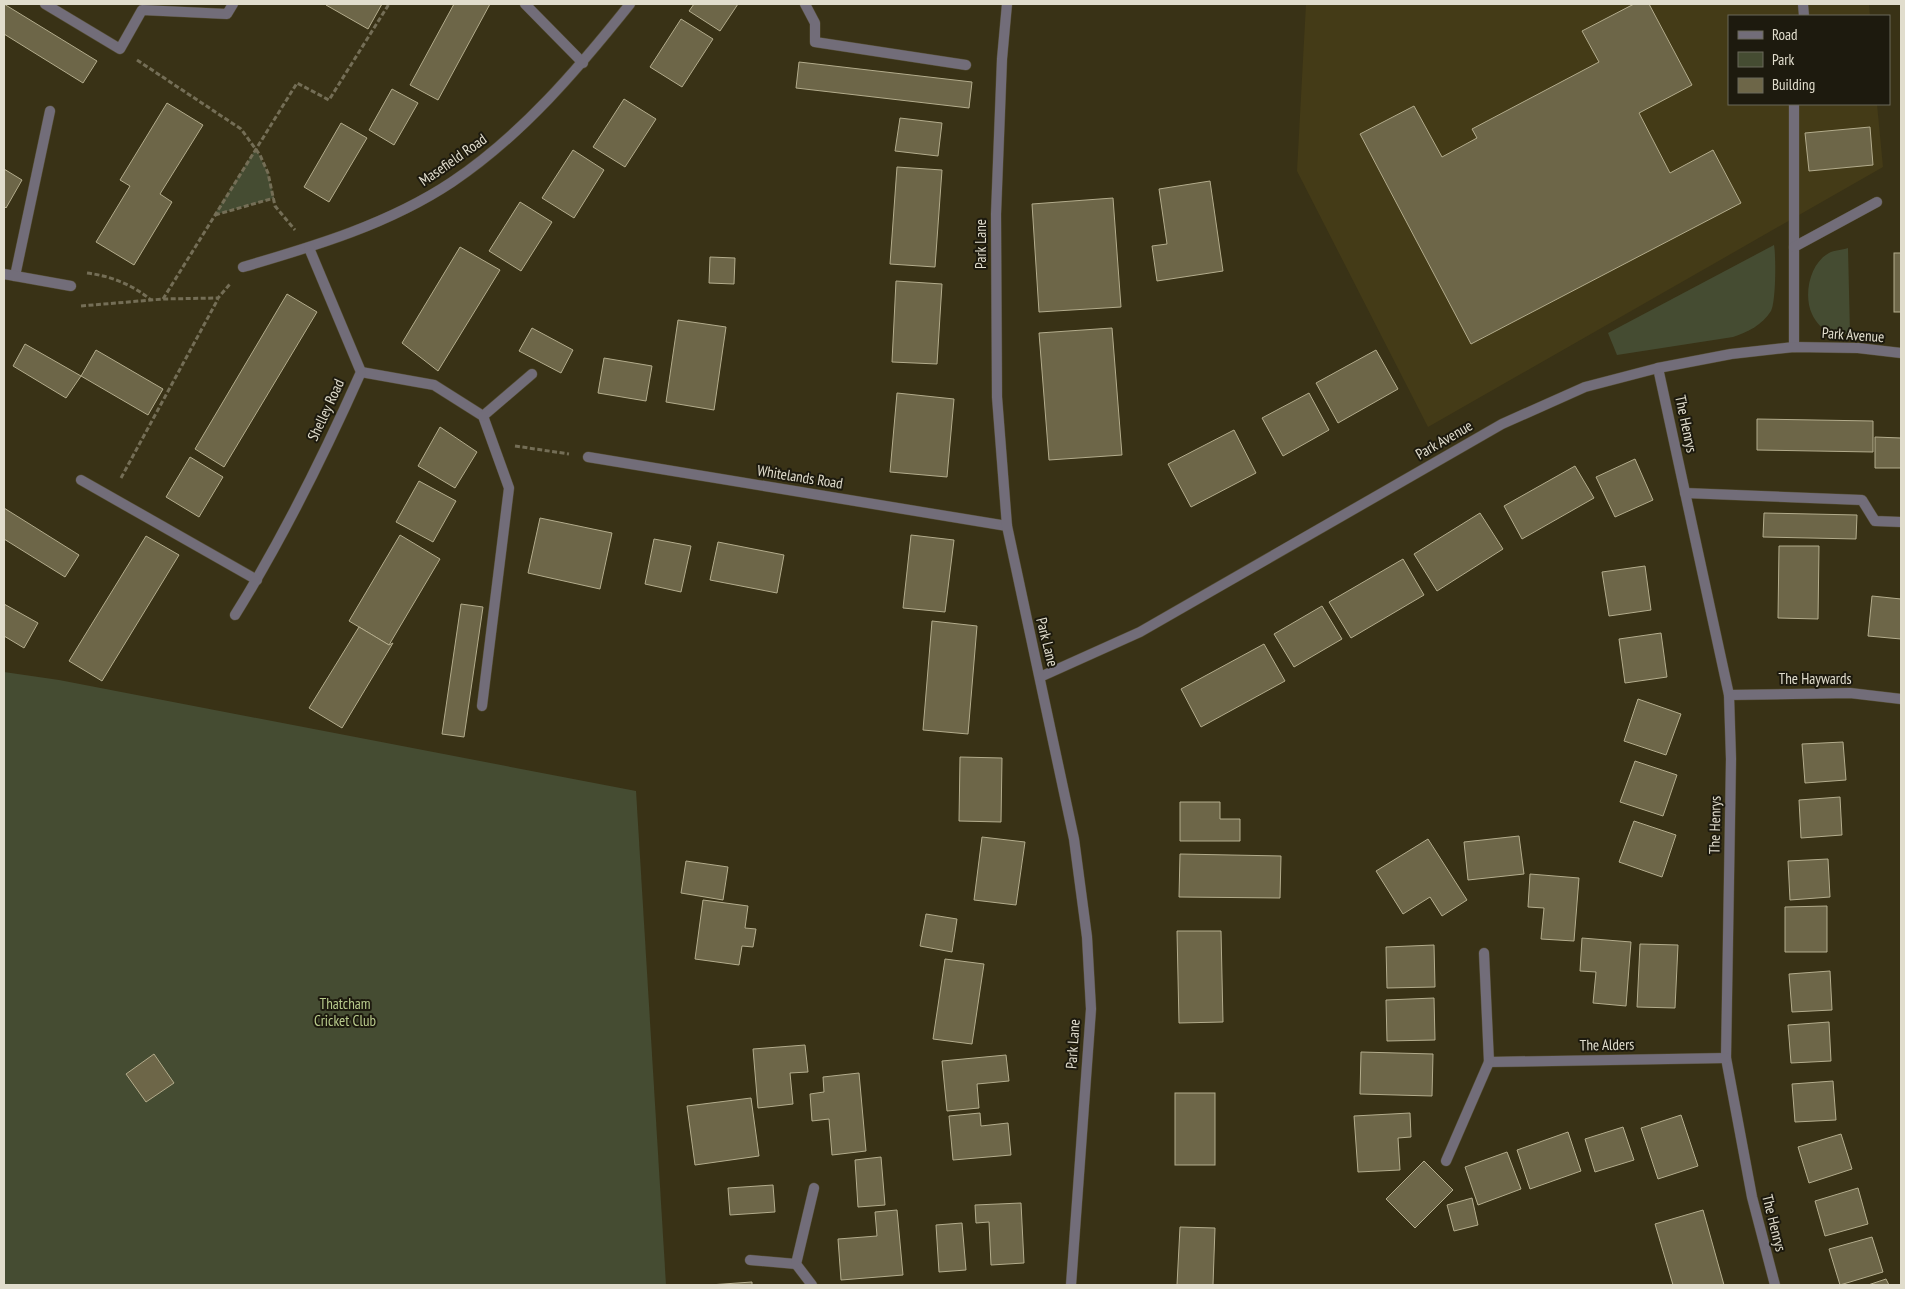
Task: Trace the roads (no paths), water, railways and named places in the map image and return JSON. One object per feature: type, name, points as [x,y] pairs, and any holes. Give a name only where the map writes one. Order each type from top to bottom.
[{"type":"street","points":[[45,4],[120,49],[142,10],[227,14],[233,4]]},
{"type":"street","points":[[525,4],[583,63]]},
{"type":"street","name":"Masefield Road","points":[[243,268],[310,248],[378,221],[415,204],[452,182],[487,157],[526,122],[583,63],[630,4]]},
{"type":"street","points":[[805,4],[815,23],[815,42],[966,66]]},
{"type":"street","name":"Park Lane","points":[[1007,4],[1002,59],[996,214],[996,397],[1007,526],[1024,613],[1040,677],[1074,839],[1088,955],[1090,1009],[1072,1285]]},
{"type":"street","points":[[1794,105],[1794,347]]},
{"type":"street","points":[[15,276],[50,111]]},
{"type":"street","points":[[1794,247],[1877,202]]},
{"type":"street","name":"Shelley Road","points":[[235,615],[257,580],[335,430],[361,372],[310,248]]},
{"type":"street","points":[[4,274],[71,286]]},
{"type":"street","name":"Park Avenue","points":[[1040,677],[1140,632],[1502,424],[1585,387],[1658,368],[1732,354],[1794,347],[1858,348],[1901,354]]},
{"type":"street","name":"The Henrys","points":[[1658,368],[1730,695],[1732,759],[1726,1058],[1752,1197],[1776,1285]]},
{"type":"street","points":[[361,372],[434,385],[483,416],[509,488],[482,706]]},
{"type":"street","points":[[483,416],[532,374]]},
{"type":"street","name":"Whitelands Road","points":[[588,457],[1007,526]]},
{"type":"street","points":[[81,480],[257,580]]},
{"type":"street","points":[[1685,493],[1862,500],[1875,521],[1901,522]]},
{"type":"street","name":"The Haywards","points":[[1730,695],[1850,692],[1901,699]]},
{"type":"street","points":[[1446,1161],[1489,1062],[1484,953]]},
{"type":"street","name":"The Alders","points":[[1489,1062],[1726,1058]]},
{"type":"street","points":[[796,1264],[814,1188]]},
{"type":"street","points":[[750,1260],[796,1264],[812,1285]]},
{"type":"park label","name":"Thatcham Cricket Club","points":[[345,1012]]}]
